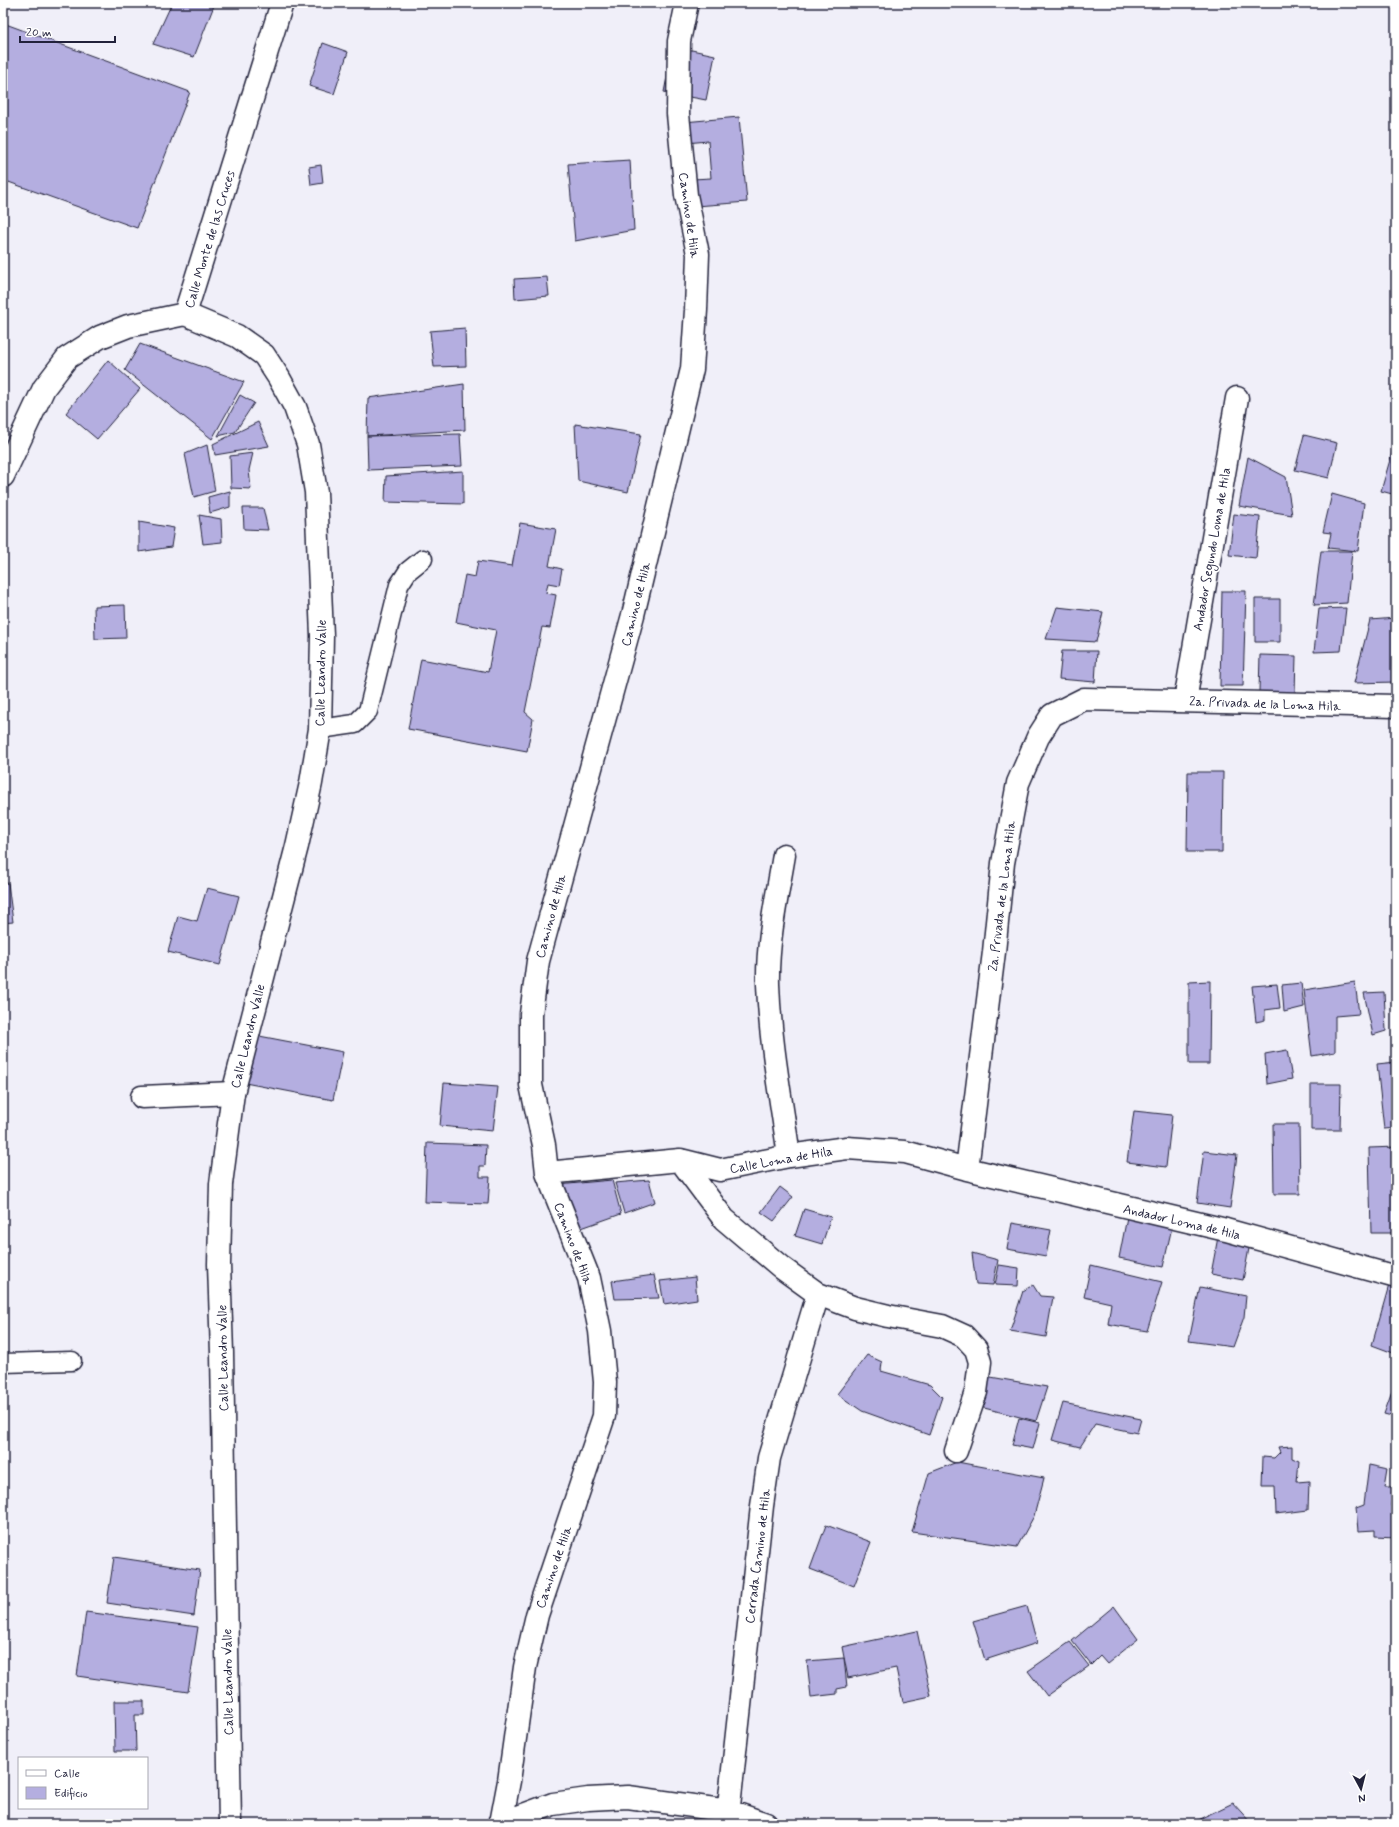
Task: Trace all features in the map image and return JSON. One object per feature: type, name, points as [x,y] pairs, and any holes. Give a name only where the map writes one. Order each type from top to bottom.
[{"type":"street","name":"Calle Monte de las Cruces","points":[[3,476],[44,388],[67,358],[100,337],[128,326],[186,314],[282,3]]},
{"type":"street","name":"Camino de Hila","points":[[500,1823],[509,1781],[525,1667],[537,1615],[604,1416],[605,1382],[600,1331],[588,1278],[547,1173],[544,1145],[531,1085],[531,1014],[538,961],[633,615],[692,369],[698,254],[686,196],[678,114],[680,41],[688,3]]},
{"type":"street","name":"Calle Leandro Valle","points":[[186,314],[237,336],[264,356],[279,378],[295,407],[308,444],[316,492],[322,636],[320,729],[297,846],[232,1093],[221,1184],[219,1264],[222,1353],[230,1824]]},
{"type":"street","name":"Andador Segundo Loma de Hila","points":[[1185,700],[1237,398]]},
{"type":"street","name":"2a. Privada de la Loma Hila","points":[[967,1169],[994,952],[1003,863],[1018,783],[1038,736],[1052,715],[1084,699],[1185,700],[1396,706]]},
{"type":"street","points":[[784,855],[772,926],[768,983],[774,1052],[789,1156]]},
{"type":"street","points":[[142,1097],[232,1093]]},
{"type":"street","name":"Calle Loma de Hila","points":[[547,1173],[680,1160],[720,1170],[789,1156],[847,1148],[905,1152],[967,1169]]},
{"type":"street","points":[[680,1160],[724,1219],[782,1268],[818,1294],[854,1308],[942,1326],[964,1336],[976,1349],[980,1362],[976,1392],[956,1451]]},
{"type":"street","name":"Andador Loma de Hila","points":[[967,1169],[1226,1230],[1396,1277]]},
{"type":"street","name":"Cerrada Camino de Hila","points":[[728,1818],[761,1514],[769,1458],[818,1294]]},
{"type":"street","name":"Camino de Hila","points":[[500,1823],[554,1804],[588,1799],[628,1797],[728,1818],[766,1824]]},
{"type":"lane","points":[[320,729],[355,724],[368,711],[399,585],[408,571],[423,560]]},
{"type":"lane","points":[[3,1363],[72,1361]]},
{"type":"building","points":[[172,3],[215,3],[194,57],[153,44]]},
{"type":"building","points":[[3,23],[190,92],[137,228],[3,180]]},
{"type":"building","points":[[323,43],[348,52],[334,94],[309,86]]},
{"type":"building","points":[[673,46],[715,55],[706,100],[664,92]]},
{"type":"building","points":[[739,117],[747,202],[696,206],[693,179],[711,178],[708,141],[686,143],[684,122]]},
{"type":"building","points":[[630,160],[634,230],[575,241],[568,164]]},
{"type":"building","points":[[321,165],[323,183],[311,185],[309,167]]},
{"type":"building","points":[[547,277],[549,296],[515,299],[514,279]]},
{"type":"building","points":[[465,328],[466,366],[434,367],[430,331]]},
{"type":"building","points":[[140,344],[244,382],[212,439],[125,370]]},
{"type":"building","points":[[108,360],[140,389],[97,439],[66,413]]},
{"type":"building","points":[[464,384],[465,430],[367,436],[368,398]]},
{"type":"building","points":[[240,395],[254,403],[235,432],[218,436]]},
{"type":"building","points":[[258,422],[269,446],[215,455],[213,444]]},
{"type":"building","points":[[575,424],[641,434],[628,492],[578,481]]},
{"type":"building","points":[[460,434],[462,466],[368,470],[367,436]]},
{"type":"building","points":[[1304,435],[1337,443],[1329,478],[1295,470]]},
{"type":"building","points":[[1396,439],[1396,495],[1381,491]]},
{"type":"building","points":[[207,445],[215,491],[194,497],[185,454]]},
{"type":"building","points":[[253,453],[249,470],[251,489],[231,488],[230,456]]},
{"type":"building","points":[[1248,457],[1286,477],[1292,515],[1239,506]]},
{"type":"building","points":[[463,471],[463,504],[385,502],[386,476]]},
{"type":"building","points":[[230,491],[230,507],[210,513],[208,497]]},
{"type":"building","points":[[1332,494],[1364,503],[1358,551],[1328,548],[1331,533],[1323,532]]},
{"type":"building","points":[[243,508],[263,508],[268,530],[244,529]]},
{"type":"building","points":[[1234,514],[1260,517],[1256,558],[1229,555]]},
{"type":"building","points":[[199,515],[221,519],[222,542],[203,544]]},
{"type":"building","points":[[139,522],[174,528],[171,547],[139,552]]},
{"type":"building","points":[[520,523],[556,529],[549,566],[562,569],[559,585],[548,583],[546,593],[556,595],[550,628],[542,627],[525,712],[533,719],[527,751],[408,729],[421,659],[488,672],[496,630],[456,622],[465,575],[475,577],[478,561],[512,566]]},
{"type":"building","points":[[1321,551],[1352,551],[1347,603],[1314,605]]},
{"type":"building","points":[[1222,591],[1246,591],[1243,686],[1220,686]]},
{"type":"building","points":[[1255,599],[1280,599],[1280,642],[1255,642]]},
{"type":"building","points":[[125,605],[126,638],[95,639],[94,606]]},
{"type":"building","points":[[1057,607],[1103,612],[1096,642],[1046,639]]},
{"type":"building","points":[[1346,608],[1341,651],[1314,652],[1319,609]]},
{"type":"building","points":[[1396,618],[1396,682],[1354,683],[1370,620]]},
{"type":"building","points":[[1062,651],[1097,651],[1095,682],[1059,679]]},
{"type":"building","points":[[1260,655],[1296,656],[1295,693],[1259,692]]},
{"type":"building","points":[[1188,772],[1223,772],[1222,852],[1187,852]]},
{"type":"building","points":[[8,883],[13,922],[3,923],[3,884]]},
{"type":"building","points":[[207,888],[239,896],[220,965],[168,952],[178,916],[197,921]]},
{"type":"building","points":[[1210,981],[1209,1064],[1189,1064],[1189,982]]},
{"type":"building","points":[[1355,982],[1359,1014],[1335,1016],[1335,1052],[1312,1056],[1304,990]]},
{"type":"building","points":[[1301,983],[1304,1007],[1284,1012],[1282,985]]},
{"type":"building","points":[[1277,984],[1280,1008],[1265,1010],[1265,1020],[1256,1022],[1252,986]]},
{"type":"building","points":[[1384,992],[1386,1031],[1373,1035],[1364,993]]},
{"type":"building","points":[[254,1035],[343,1052],[333,1100],[245,1083]]},
{"type":"building","points":[[1287,1050],[1292,1079],[1267,1084],[1265,1054]]},
{"type":"building","points":[[1396,1062],[1396,1128],[1384,1129],[1377,1064]]},
{"type":"building","points":[[444,1083],[498,1087],[493,1131],[440,1126]]},
{"type":"building","points":[[1311,1084],[1341,1084],[1340,1130],[1311,1130]]},
{"type":"building","points":[[1134,1111],[1172,1115],[1166,1167],[1127,1162]]},
{"type":"building","points":[[1273,1124],[1299,1124],[1300,1194],[1274,1194]]},
{"type":"building","points":[[427,1143],[486,1145],[485,1166],[480,1166],[480,1177],[490,1177],[488,1204],[425,1202]]},
{"type":"building","points":[[1396,1147],[1396,1233],[1371,1233],[1369,1148]]},
{"type":"building","points":[[1204,1151],[1237,1155],[1230,1208],[1197,1203]]},
{"type":"building","points":[[612,1180],[621,1214],[573,1231],[558,1185]]},
{"type":"building","points":[[649,1180],[655,1202],[624,1213],[615,1183]]},
{"type":"building","points":[[780,1187],[793,1197],[774,1221],[761,1212]]},
{"type":"building","points":[[804,1209],[831,1217],[822,1244],[795,1236]]},
{"type":"building","points":[[1127,1217],[1172,1227],[1163,1267],[1119,1258]]},
{"type":"building","points":[[1012,1223],[1051,1230],[1046,1256],[1007,1249]]},
{"type":"building","points":[[1218,1237],[1250,1243],[1243,1280],[1211,1274]]},
{"type":"building","points":[[972,1253],[998,1260],[993,1285],[976,1284]]},
{"type":"building","points":[[999,1265],[1019,1268],[1018,1286],[995,1285]]},
{"type":"building","points":[[1091,1265],[1162,1282],[1147,1331],[1108,1324],[1111,1303],[1084,1297]]},
{"type":"building","points":[[654,1275],[659,1298],[615,1299],[612,1281]]},
{"type":"building","points":[[695,1277],[697,1299],[664,1304],[660,1281]]},
{"type":"building","points":[[1033,1285],[1040,1296],[1053,1297],[1046,1337],[1010,1331],[1023,1291]]},
{"type":"building","points":[[1389,1285],[1396,1287],[1396,1354],[1372,1345]]},
{"type":"building","points":[[1200,1287],[1246,1296],[1244,1317],[1233,1347],[1189,1341]]},
{"type":"building","points":[[867,1355],[882,1362],[881,1371],[930,1385],[942,1397],[929,1435],[862,1411],[837,1394]]},
{"type":"building","points":[[985,1376],[1047,1387],[1036,1421],[980,1407]]},
{"type":"building","points":[[1396,1381],[1396,1417],[1384,1414]]},
{"type":"building","points":[[1063,1403],[1141,1419],[1137,1433],[1095,1424],[1080,1447],[1052,1440]]},
{"type":"building","points":[[1019,1418],[1040,1423],[1033,1449],[1012,1445]]},
{"type":"building","points":[[1292,1446],[1292,1458],[1299,1461],[1297,1482],[1309,1481],[1308,1510],[1276,1514],[1275,1486],[1262,1486],[1263,1457],[1274,1458],[1280,1452],[1278,1447]]},
{"type":"building","points":[[957,1462],[1044,1478],[1034,1516],[1017,1547],[912,1532],[929,1473]]},
{"type":"building","points":[[1369,1465],[1388,1469],[1385,1487],[1393,1487],[1391,1506],[1396,1507],[1396,1538],[1375,1537],[1375,1530],[1358,1531],[1356,1508],[1364,1505]]},
{"type":"building","points":[[826,1525],[871,1542],[854,1586],[810,1569]]},
{"type":"building","points":[[114,1557],[200,1570],[194,1616],[107,1603]]},
{"type":"building","points":[[1027,1606],[1037,1643],[985,1660],[973,1621]]},
{"type":"building","points":[[1114,1606],[1138,1639],[1107,1664],[1100,1656],[1091,1665],[1072,1641]]},
{"type":"building","points":[[86,1612],[198,1627],[188,1692],[77,1676]]},
{"type":"building","points":[[917,1631],[931,1696],[903,1702],[896,1668],[848,1678],[842,1647]]},
{"type":"building","points":[[1070,1642],[1089,1666],[1047,1696],[1028,1671]]},
{"type":"building","points":[[844,1658],[847,1687],[837,1689],[837,1694],[811,1697],[807,1661]]},
{"type":"building","points":[[114,1701],[144,1701],[144,1715],[135,1715],[136,1751],[115,1751]]},
{"type":"building","points":[[1233,1803],[1252,1824],[1191,1823]]}]
